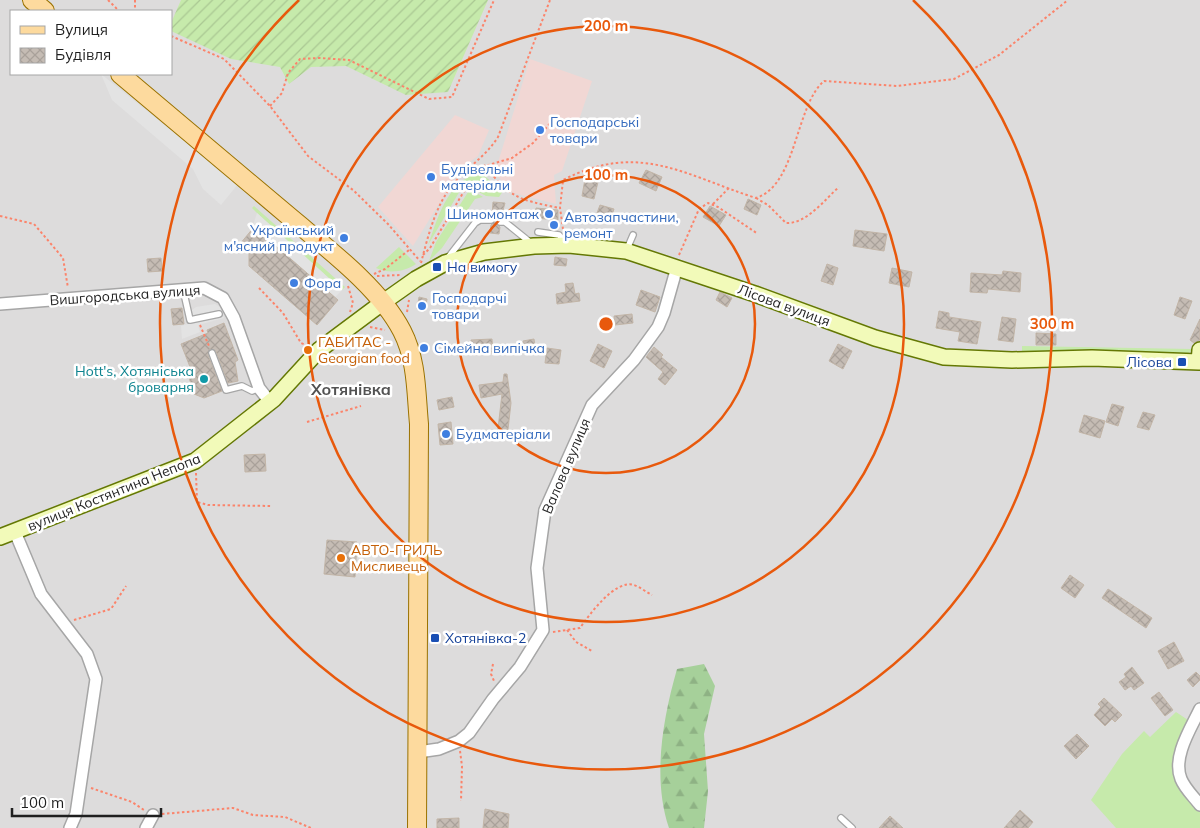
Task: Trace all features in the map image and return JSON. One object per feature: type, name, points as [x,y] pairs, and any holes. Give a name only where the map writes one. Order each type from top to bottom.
[{"type":"main road","points":[[32,0],[45,10]]},
{"type":"main road","points":[[121,75],[322,244],[382,302],[404,334],[410,348],[416,378],[419,433],[418,828]]},
{"type":"street","name":"Лісова вулиця","points":[[382,302],[422,266],[445,263],[536,239],[569,245],[626,251],[677,267],[875,338],[944,357],[1012,360],[1200,358]]},
{"type":"street","name":"Валова вулиця","points":[[543,630],[537,568],[545,510],[592,405],[634,360],[658,327],[664,314],[677,267]]},
{"type":"street","name":"Вишгородська вулиця","points":[[0,304],[204,288],[223,298],[234,318],[259,388],[270,402]]},
{"type":"street","name":"вулиця Костянтина Непопа","points":[[0,537],[195,461],[270,402],[290,384],[320,350],[382,302]]},
{"type":"street","points":[[15,532],[41,594],[87,654],[96,679],[76,814],[70,828]]},
{"type":"street","points":[[418,752],[440,749],[459,741],[479,722],[498,692],[520,667],[543,630]]},
{"type":"street","points":[[1200,709],[1186,739],[1179,762],[1181,779],[1200,805]]},
{"type":"street","points":[[146,828],[153,816]]},
{"type":"lane","points":[[445,263],[475,223],[480,220],[491,220]]},
{"type":"lane","points":[[500,222],[505,222],[536,239]]},
{"type":"lane","points":[[626,251],[633,235]]},
{"type":"lane","points":[[184,289],[190,320],[219,314]]},
{"type":"lane","points":[[212,353],[226,390],[242,386],[252,391],[259,388]]},
{"type":"lane","points":[[841,818],[852,828]]},
{"type":"path","points":[[108,0],[118,10]]},
{"type":"path","points":[[270,106],[282,93],[288,73],[300,59],[320,58],[349,60],[429,99],[452,98],[494,0]]},
{"type":"path","points":[[422,266],[423,255],[435,218],[447,194],[455,182],[489,152],[498,138],[550,0]]},
{"type":"path","points":[[756,198],[767,194],[775,186],[797,140],[815,89],[824,81],[897,86],[954,79],[1000,56],[1068,0]]},
{"type":"path","points":[[172,36],[224,59],[270,106],[308,156],[353,190],[388,224],[422,266]]},
{"type":"path","points":[[466,172],[512,158],[533,143],[552,120]]},
{"type":"path","points":[[569,245],[560,208],[563,180],[596,167],[619,161],[645,162],[669,167],[756,198],[768,205],[786,223],[793,223],[806,217],[839,186]]},
{"type":"path","points":[[484,165],[507,192],[518,198],[560,208]]},
{"type":"path","points":[[423,255],[430,248],[466,188]]},
{"type":"path","points":[[712,205],[729,188]]},
{"type":"path","points":[[677,267],[680,250],[699,209],[708,203],[758,234]]},
{"type":"path","points":[[0,216],[34,224],[63,258],[70,298]]},
{"type":"path","points":[[402,274],[372,275],[385,269],[410,250]]},
{"type":"path","points":[[348,286],[353,303]]},
{"type":"path","points":[[259,288],[283,312],[301,343],[320,350]]},
{"type":"path","points":[[407,316],[410,295]]},
{"type":"path","points":[[197,319],[212,353]]},
{"type":"path","points":[[364,327],[381,328],[390,334]]},
{"type":"path","points":[[308,422],[361,406]]},
{"type":"path","points":[[195,461],[197,502],[208,505],[271,506]]},
{"type":"path","points":[[543,630],[556,632],[580,628],[601,600],[623,585],[633,584],[652,595]]},
{"type":"path","points":[[62,623],[112,609],[126,586]]},
{"type":"path","points":[[567,630],[576,642],[592,651]]},
{"type":"path","points":[[492,664],[491,674],[498,692]]},
{"type":"path","points":[[459,741],[462,766],[461,801]]},
{"type":"path","points":[[80,785],[132,802],[153,816],[177,811],[232,808],[253,815],[285,817],[311,828]]},
{"type":"shaded area","name":"Хотянівка","points":[[0,0],[1200,0],[1200,828],[0,828]]},
{"type":"shaded area","points":[[530,59],[592,81],[562,171],[554,175],[556,204],[510,192],[495,172]]},
{"type":"shaded area","points":[[101,75],[238,184],[221,205],[203,189],[193,169],[112,100]]},
{"type":"shaded area","points":[[455,115],[489,130],[478,156],[461,168],[413,246],[378,207]]},
{"type":"shaded area","points":[[257,213],[342,290],[335,297],[253,225]]},
{"type":"shaded area","points":[[215,304],[220,307],[224,318],[198,325],[200,332],[182,339],[181,326],[188,324],[185,311]]},
{"type":"shaded area","points":[[367,544],[377,545],[374,572],[364,571]]},
{"type":"green space","points":[[181,0],[488,0],[448,92],[406,95],[346,66],[311,67],[289,84],[280,67],[231,59],[172,31],[172,21]]},
{"type":"green space","points":[[475,174],[482,174],[503,191],[499,197],[486,196],[464,184],[428,245],[444,204],[450,194],[465,179]]},
{"type":"green space","points":[[470,189],[483,197],[475,199],[442,248],[429,261],[436,242]]},
{"type":"green space","points":[[254,206],[345,287],[342,290],[257,213],[252,208]]},
{"type":"green space","points":[[399,247],[416,264],[407,269],[396,271],[376,268]]},
{"type":"green space","points":[[1022,346],[1193,349],[1185,356],[1022,357]]},
{"type":"green space","points":[[704,664],[715,686],[704,734],[708,791],[704,828],[669,828],[664,809],[660,769],[667,707],[677,669]]},
{"type":"green space","points":[[1176,712],[1191,722],[1177,764],[1200,807],[1200,828],[1116,828],[1091,800],[1122,754],[1144,731],[1150,737]]},
{"type":"building","points":[[646,170],[662,177],[656,191],[639,183]]},
{"type":"building","points":[[585,179],[598,182],[594,199],[582,196]]},
{"type":"building","points":[[748,199],[761,205],[757,215],[744,209]]},
{"type":"building","points":[[493,202],[505,203],[501,217],[495,222],[500,227],[499,234],[490,233],[491,225],[496,220],[492,216]]},
{"type":"building","points":[[600,205],[614,209],[611,218],[597,213]]},
{"type":"building","points":[[710,206],[726,215],[719,226],[703,217]]},
{"type":"building","name":"Автозапчастини, ремонт","points":[[536,208],[558,210],[558,220],[535,218]]},
{"type":"building","name":"Фора","points":[[254,227],[338,300],[317,325],[249,266],[249,252],[240,244]]},
{"type":"building","points":[[855,230],[887,234],[884,251],[853,246]]},
{"type":"building","points":[[555,257],[567,259],[566,266],[554,265]]},
{"type":"building","points":[[161,258],[162,271],[148,272],[147,259]]},
{"type":"building","points":[[827,264],[838,268],[833,285],[821,281]]},
{"type":"building","points":[[892,268],[912,272],[909,287],[889,283]]},
{"type":"building","points":[[1003,271],[1021,273],[1020,292],[988,289],[987,293],[970,292],[971,273],[1002,275]]},
{"type":"building","points":[[573,283],[575,294],[579,293],[580,301],[557,304],[556,294],[566,292],[565,284]]},
{"type":"building","points":[[641,290],[660,297],[655,312],[636,305]]},
{"type":"building","points":[[720,292],[732,298],[727,307],[716,300]]},
{"type":"building","name":"Господарчі товари","points":[[419,297],[427,299],[425,311],[417,309]]},
{"type":"building","points":[[1180,297],[1192,301],[1185,319],[1174,315]]},
{"type":"building","points":[[182,308],[184,324],[173,325],[171,309]]},
{"type":"building","points":[[939,311],[949,313],[949,317],[981,322],[977,344],[958,341],[960,332],[936,328]]},
{"type":"building","points":[[632,314],[633,323],[615,325],[614,316]]},
{"type":"building","points":[[1002,317],[1016,319],[1013,342],[998,340]]},
{"type":"building","points":[[1200,319],[1200,340],[1194,343],[1190,340]]},
{"type":"building","points":[[224,323],[238,360],[235,362],[238,381],[228,383],[216,351],[210,349],[208,355],[222,391],[204,398],[194,394],[188,374],[192,372],[181,344],[208,333],[207,330]]},
{"type":"building","points":[[1036,333],[1056,334],[1056,345],[1036,345]]},
{"type":"building","points":[[492,339],[493,353],[472,355],[471,340]]},
{"type":"building","points":[[534,339],[536,352],[525,354],[523,341]]},
{"type":"building","points":[[598,344],[612,351],[604,368],[590,361]]},
{"type":"building","points":[[838,344],[852,351],[843,369],[829,361]]},
{"type":"building","points":[[654,347],[663,355],[661,357],[677,370],[665,385],[658,379],[663,372],[646,357]]},
{"type":"building","points":[[547,348],[561,350],[559,364],[545,363]]},
{"type":"building","points":[[504,374],[507,374],[511,403],[507,438],[497,437],[502,394],[481,398],[479,385],[503,382]]},
{"type":"building","points":[[452,397],[454,407],[439,410],[437,400]]},
{"type":"building","points":[[1112,404],[1124,407],[1118,426],[1106,422]]},
{"type":"building","points":[[1143,412],[1155,415],[1149,430],[1137,427]]},
{"type":"building","points":[[1084,415],[1105,421],[1100,438],[1079,432]]},
{"type":"building","name":"Будматеріали","points":[[451,422],[453,444],[440,445],[438,424]]},
{"type":"building","points":[[265,454],[266,471],[245,472],[244,455]]},
{"type":"building","name":"АВТО-ГРИЛЬ Мисливець","points":[[327,540],[357,542],[355,577],[324,574]]},
{"type":"building","points":[[1070,575],[1084,585],[1075,598],[1061,588]]},
{"type":"building","points":[[1108,589],[1152,618],[1146,628],[1102,598]]},
{"type":"building","points":[[1174,642],[1184,661],[1168,669],[1158,651]]},
{"type":"building","points":[[1132,667],[1144,683],[1134,690],[1131,686],[1125,690],[1119,682],[1126,677],[1124,674]]},
{"type":"building","points":[[1196,672],[1200,676],[1200,680],[1193,687],[1187,680]]},
{"type":"building","points":[[1159,692],[1173,710],[1165,716],[1151,698]]},
{"type":"building","points":[[1104,698],[1122,715],[1115,722],[1112,719],[1105,726],[1094,715],[1101,707],[1098,704]]},
{"type":"building","points":[[1077,734],[1089,746],[1076,759],[1064,746]]},
{"type":"building","points":[[485,809],[509,814],[508,828],[483,828]]},
{"type":"building","points":[[1020,810],[1033,822],[1028,828],[1004,828]]},
{"type":"building","points":[[890,816],[903,828],[879,828]]},
{"type":"building","points":[[459,818],[459,828],[437,828],[437,819]]},
{"type":"place","name":"Господарські товари","points":[[540,130]]},
{"type":"place","name":"Будівельні матеріали","points":[[431,177]]},
{"type":"place","name":"Шиномонтаж","points":[[549,214]]},
{"type":"place","name":"Автозапчастини, ремонт","points":[[554,225]]},
{"type":"place","name":"Український м'ясний продукт","points":[[344,238]]},
{"type":"place","name":"На вимогу","points":[[437,267]]},
{"type":"place","name":"Фора","points":[[294,283]]},
{"type":"place","name":"Господарчі товари","points":[[422,306]]},
{"type":"place","name":"Сімейна випічка","points":[[424,348]]},
{"type":"place","name":"ГАБИТАС - Georgian food","points":[[308,350]]},
{"type":"place","name":"Лісова","points":[[1182,362]]},
{"type":"place","name":"Hott's, Хотяніська броварня","points":[[204,379]]},
{"type":"place","name":"Будматеріали","points":[[446,434]]},
{"type":"place","name":"АВТО-ГРИЛЬ Мисливець","points":[[341,558]]},
{"type":"place","name":"Хотянівка-2","points":[[435,638]]},
{"type":"district","name":"Хотянівка","points":[[351,389]]}]
